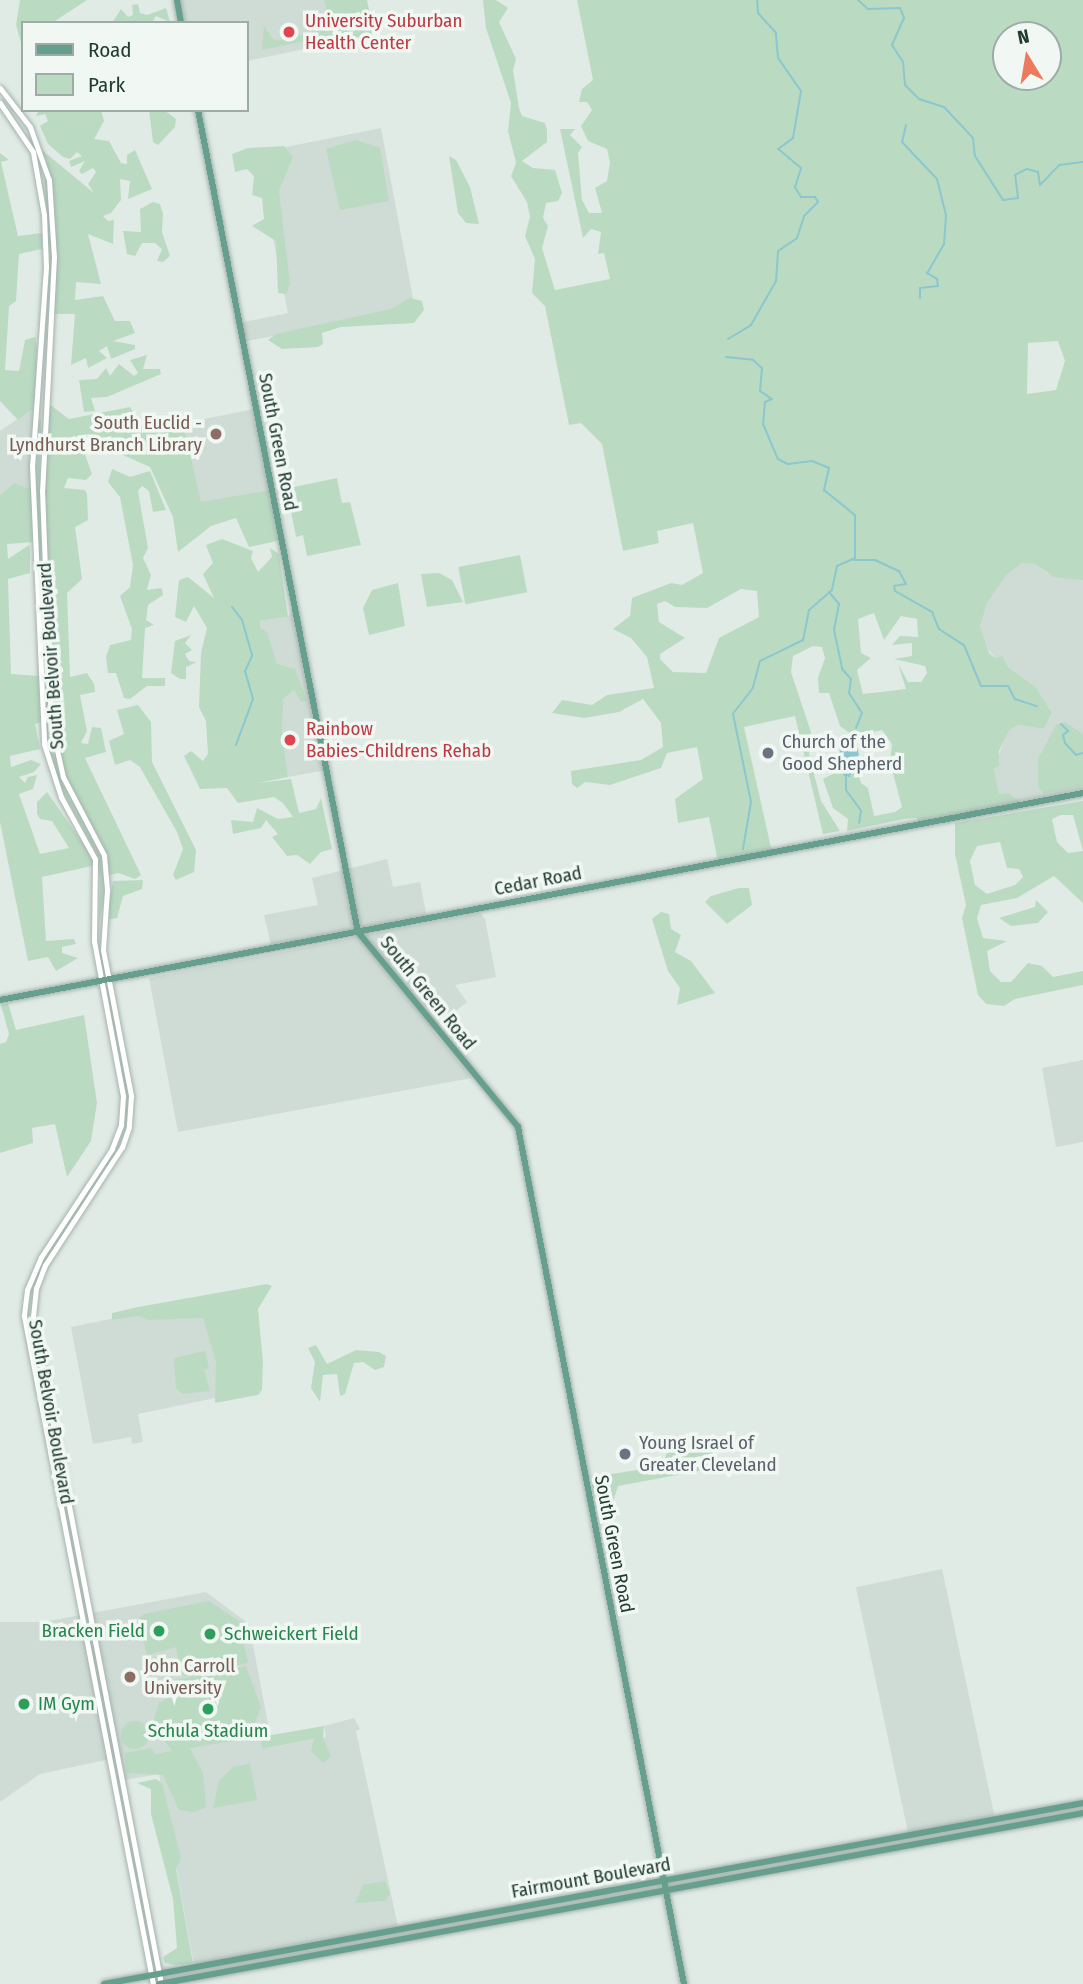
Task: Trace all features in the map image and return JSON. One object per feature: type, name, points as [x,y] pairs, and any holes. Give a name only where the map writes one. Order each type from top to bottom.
[{"type":"main road","points":[[177,0],[181,21]]},
{"type":"main road","name":"South Green Road","points":[[198,112],[358,932],[518,1127],[684,1984]]},
{"type":"main road","name":"Cedar Road","points":[[0,1000],[1083,793]]},
{"type":"main road","name":"Fairmount Boulevard","points":[[104,1984],[1083,1803]]},
{"type":"main road","name":"Fairmount Boulevard","points":[[161,1984],[1083,1813]]},
{"type":"main road","points":[[343,1940],[344,1950]]},
{"type":"street","name":"South Belvoir Boulevard","points":[[0,88],[42,150],[51,201],[53,281],[42,490],[51,723],[63,777],[103,856],[107,890],[102,940],[130,1087],[130,1121],[116,1160],[45,1265],[36,1288],[34,1330],[155,1974],[153,1984]]},
{"type":"street","name":"South Belvoir Boulevard","points":[[0,103],[33,152],[44,215],[46,267],[33,445],[42,722],[55,783],[95,859],[93,936],[123,1096],[121,1125],[112,1149],[41,1257],[27,1290],[26,1332],[155,1974],[161,1984]]},
{"type":"street","points":[[44,1425],[52,1424]]},
{"type":"shaded area","name":"University Suburban Health Center","points":[[177,0],[324,0],[333,43],[248,61],[248,21],[181,21]]},
{"type":"shaded area","points":[[381,128],[415,309],[242,342],[239,323],[288,313],[256,153]]},
{"type":"shaded area","points":[[35,407],[33,490],[14,483],[0,495],[0,431]]},
{"type":"shaded area","points":[[255,409],[271,490],[199,504],[183,423]]},
{"type":"shaded area","points":[[978,525],[1048,574],[1083,580],[1083,789],[1018,801],[1009,793],[999,794],[994,768],[1008,730],[1019,725],[1044,729],[1052,713],[1036,687],[1009,668],[1004,657],[995,658],[983,643],[980,622],[987,603]]},
{"type":"shaded area","points":[[294,607],[326,770],[288,777],[260,621],[288,617]]},
{"type":"shaded area","points":[[387,859],[393,887],[420,882],[427,919],[272,949],[264,915],[318,905],[312,878]]},
{"type":"shaded area","points":[[480,913],[485,919],[496,977],[455,985],[467,1002],[432,1030],[472,1078],[178,1132],[149,978]]},
{"type":"shaded area","points":[[1083,1060],[1083,1142],[1056,1147],[1042,1068]]},
{"type":"shaded area","points":[[248,1291],[259,1389],[138,1414],[143,1442],[132,1444],[131,1437],[93,1444],[71,1327]]},
{"type":"shaded area","points":[[942,1569],[995,1819],[909,1838],[856,1587]]},
{"type":"shaded area","points":[[206,1592],[249,1624],[269,1729],[259,1732],[262,1749],[326,1737],[324,1726],[354,1718],[360,1729],[356,1731],[398,1927],[194,1965],[159,1774],[125,1780],[120,1757],[40,1774],[0,1802],[0,1622],[43,1622]]},
{"type":"green space","points":[[20,0],[87,0],[55,21],[21,21],[21,42],[16,25]]},
{"type":"green space","points":[[324,0],[367,0],[374,34],[333,43],[329,36],[262,50],[264,26],[273,39],[281,40],[330,28]]},
{"type":"green space","points":[[483,0],[496,0],[508,8],[499,22],[516,59],[513,70],[519,108],[522,116],[545,123],[547,130],[547,142],[522,161],[533,168],[555,170],[562,193],[558,201],[546,203],[543,218],[548,226],[542,248],[555,290],[610,279],[604,253],[598,254],[601,232],[591,229],[583,238],[560,129],[575,129],[570,135],[582,147],[578,153],[582,200],[589,213],[602,213],[595,188],[607,181],[610,162],[607,149],[588,141],[581,126],[592,110],[587,102],[579,102],[582,89],[593,80],[577,0],[1083,0],[1083,580],[1054,577],[1034,564],[1022,563],[1007,574],[987,603],[980,626],[989,653],[995,658],[1003,656],[1009,668],[1036,687],[1052,713],[1044,729],[1019,725],[1009,730],[999,751],[999,766],[994,768],[999,794],[1009,793],[1022,804],[919,823],[917,818],[904,819],[847,831],[848,819],[833,808],[823,779],[838,771],[835,758],[847,777],[855,771],[855,763],[861,783],[868,788],[874,816],[895,812],[902,807],[890,762],[892,744],[882,730],[855,737],[840,726],[829,693],[819,693],[818,678],[825,658],[822,647],[813,646],[793,656],[791,672],[811,732],[809,754],[821,801],[840,831],[823,834],[795,716],[744,727],[772,852],[718,862],[709,817],[678,823],[675,799],[703,779],[697,747],[667,753],[661,768],[610,785],[585,782],[577,788],[572,784],[571,771],[641,760],[663,747],[661,723],[643,699],[619,712],[584,718],[552,713],[562,700],[592,705],[607,695],[654,688],[647,657],[631,638],[613,629],[630,616],[632,598],[671,583],[682,585],[703,573],[693,523],[657,531],[659,543],[623,551],[602,444],[581,423],[569,425],[545,306],[532,293],[535,259],[525,236],[530,217],[527,202],[511,176],[516,163],[508,131],[511,103],[486,28]],"holes":[[[1058,341],[1065,361],[1056,390],[1027,394],[1028,343]],[[741,589],[757,591],[759,617],[719,638],[706,673],[673,672],[660,659],[660,654],[685,638],[659,622],[657,604],[665,601],[675,607],[707,608]],[[874,613],[884,640],[901,616],[917,619],[918,637],[900,636],[892,645],[912,643],[912,656],[894,659],[925,666],[927,673],[921,682],[908,682],[898,664],[906,689],[863,694],[857,670],[871,658],[861,653],[858,619]]]},
{"type":"green space","points":[[138,4],[140,13],[147,15],[166,8],[170,21],[156,16],[153,21],[113,21],[121,9],[128,17],[133,15],[132,5]]},
{"type":"green space","points":[[38,112],[102,112],[104,121],[94,139],[109,141],[121,163],[127,164],[127,155],[135,150],[152,189],[128,199],[130,181],[120,179],[121,200],[111,213],[103,216],[108,221],[114,220],[113,244],[88,234],[101,284],[76,282],[75,300],[103,296],[115,321],[130,321],[135,333],[113,341],[135,345],[135,349],[111,359],[107,346],[99,351],[107,358],[88,368],[86,358],[71,365],[75,314],[51,314],[53,281],[42,150],[94,193],[88,184],[96,172],[93,168],[82,174],[79,171],[85,161],[71,167],[69,161],[82,156],[77,152],[70,159],[63,157],[48,144],[40,126],[48,121],[45,114],[36,116]]},
{"type":"green space","points":[[149,112],[167,112],[176,119],[175,127],[158,145],[153,142]]},
{"type":"green space","points":[[356,140],[380,148],[389,201],[340,210],[326,149]]},
{"type":"green space","points":[[284,146],[293,157],[279,191],[290,284],[286,294],[278,293],[276,241],[252,226],[264,219],[262,198],[252,195],[254,176],[247,169],[235,172],[232,154],[248,148]]},
{"type":"green space","points":[[0,153],[9,160],[1,162],[18,236],[42,233],[42,249],[19,254],[16,301],[9,306],[5,370],[19,371],[25,340],[35,337],[37,346],[35,407],[18,420],[0,401]]},
{"type":"green space","points":[[449,156],[456,160],[470,187],[479,224],[466,223],[458,213]]},
{"type":"green space","points":[[153,202],[160,204],[163,214],[162,232],[170,256],[163,262],[157,261],[162,249],[155,243],[142,243],[135,256],[127,254],[123,231],[141,232],[140,209]]},
{"type":"green space","points":[[410,298],[422,301],[424,310],[414,323],[341,327],[322,333],[323,344],[318,347],[282,349],[268,340],[276,334],[391,309]]},
{"type":"green space","points":[[147,355],[143,369],[160,369],[161,374],[107,397],[91,398],[95,411],[84,412],[79,380],[97,379],[106,368],[110,376],[119,364],[134,376],[138,373],[130,360]]},
{"type":"green space","points":[[45,401],[69,419],[130,407],[144,430],[183,423],[201,502],[271,490],[281,540],[249,547],[236,518],[211,526],[178,552],[173,517],[150,467],[107,448],[87,434],[82,446],[92,474],[86,480],[68,478],[64,488],[85,490],[88,520],[75,527],[82,579],[67,593],[70,677],[87,673],[94,684],[95,692],[80,695],[87,731],[81,743],[88,744],[92,727],[101,728],[106,752],[85,758],[141,875],[135,879],[118,873],[107,876],[103,855],[70,793],[51,725],[61,777],[101,854],[105,893],[99,923],[100,877],[94,849],[54,776],[45,728]]},
{"type":"green space","points":[[41,420],[45,675],[35,483],[36,422]]},
{"type":"green space","points":[[112,469],[130,477],[150,471],[166,510],[153,512],[149,491],[142,486],[138,491],[148,548],[143,558],[151,575],[147,590],[162,588],[163,595],[148,605],[146,620],[154,625],[145,628],[142,678],[165,678],[165,686],[147,686],[130,699],[124,698],[116,673],[108,673],[106,657],[110,645],[131,640],[132,629],[120,596],[130,587],[133,565],[120,497],[108,482]]},
{"type":"green space","points":[[337,478],[342,503],[350,502],[361,545],[307,556],[303,535],[296,537],[290,506],[298,504],[294,487]]},
{"type":"green space","points":[[14,483],[33,490],[35,542],[7,544],[8,559],[29,545],[30,550],[30,573],[8,579],[11,674],[40,676],[42,722],[35,724],[40,749],[10,756],[11,767],[31,760],[41,764],[34,772],[19,777],[25,783],[28,777],[37,775],[33,789],[19,794],[40,854],[69,848],[52,821],[40,819],[37,814],[37,802],[47,792],[84,845],[89,844],[96,865],[42,877],[46,941],[74,939],[76,944],[62,947],[62,953],[78,958],[56,971],[48,957],[28,961],[0,822],[0,495]]},
{"type":"green space","points":[[222,539],[253,551],[251,558],[258,572],[272,557],[270,548],[279,554],[288,617],[260,621],[261,628],[267,632],[277,664],[295,669],[307,701],[301,702],[294,690],[283,699],[282,736],[288,777],[258,783],[291,779],[299,813],[316,809],[321,798],[332,849],[321,852],[310,864],[297,855],[287,856],[272,837],[278,834],[266,820],[261,828],[233,834],[231,820],[253,822],[257,808],[278,819],[293,817],[283,803],[274,797],[238,803],[227,788],[200,789],[184,756],[191,751],[203,761],[208,754],[206,721],[199,707],[201,653],[207,628],[194,606],[186,622],[175,617],[179,580],[188,577],[214,598],[203,574],[213,563],[206,545]]},
{"type":"green space","points":[[520,555],[527,592],[465,604],[458,567]]},
{"type":"green space","points":[[439,573],[452,580],[463,602],[427,607],[421,574]]},
{"type":"green space","points":[[398,583],[405,626],[369,635],[363,608],[372,590]]},
{"type":"green space","points":[[191,635],[185,643],[192,650],[185,654],[189,661],[197,662],[186,667],[186,679],[180,679],[171,673],[175,641]]},
{"type":"green space","points":[[138,705],[151,722],[152,762],[196,850],[194,872],[176,880],[173,875],[183,849],[177,832],[140,767],[130,760],[115,765],[109,741],[124,734],[117,710]]},
{"type":"green space","points":[[1065,722],[1083,734],[1083,787],[1044,794],[1038,786],[1038,759],[1056,725]]},
{"type":"green space","points":[[1083,801],[1083,851],[1083,903],[1054,876],[1017,898],[981,905],[977,918],[983,938],[1007,941],[987,951],[990,971],[1001,982],[1011,982],[1028,963],[1042,966],[1053,977],[1083,971],[1083,985],[1015,999],[1004,1006],[986,1004],[978,995],[962,918],[966,905],[955,854],[955,823]],"holes":[[[1061,815],[1073,815],[1083,851],[1068,853],[1057,842],[1052,819]],[[1000,842],[1007,868],[1019,869],[1023,877],[1015,885],[987,894],[975,885],[970,861],[977,846]]]},
{"type":"green space","points":[[143,880],[142,889],[123,896],[117,918],[106,920],[113,881]]},
{"type":"green space","points":[[749,888],[752,905],[727,924],[705,902],[711,896]]},
{"type":"green space","points":[[1036,900],[1048,912],[1038,923],[1011,926],[999,918],[1035,907]]},
{"type":"green space","points":[[661,912],[669,914],[671,929],[681,935],[675,952],[691,961],[715,993],[677,1005],[680,988],[668,971],[652,919]]},
{"type":"green space","points":[[8,1003],[16,1030],[84,1015],[97,1103],[91,1141],[67,1177],[55,1124],[32,1128],[33,1143],[0,1153],[0,1044],[6,1042],[9,1034],[1,1005]]},
{"type":"green space","points":[[267,1284],[272,1286],[258,1309],[263,1362],[262,1390],[258,1395],[215,1403],[216,1362],[203,1318],[148,1320],[138,1316],[112,1320],[112,1313]]},
{"type":"green space","points":[[316,1345],[327,1364],[356,1350],[379,1352],[386,1356],[384,1367],[375,1370],[363,1362],[354,1363],[345,1394],[340,1396],[337,1374],[323,1375],[320,1402],[311,1388],[315,1362],[308,1348]]},
{"type":"green space","points":[[205,1351],[209,1368],[204,1370],[210,1391],[183,1394],[176,1388],[174,1358]]},
{"type":"green space","points":[[710,1444],[715,1468],[618,1486],[613,1502],[592,1492],[592,1477],[663,1466],[667,1452]]},
{"type":"green space","name":"Schweickert Field","points":[[209,1601],[239,1621],[248,1663],[185,1676],[180,1673],[176,1647],[147,1655],[138,1619],[144,1614]]},
{"type":"green space","name":"Schula Stadium","points":[[246,1666],[261,1707],[254,1726],[238,1740],[190,1748],[203,1773],[206,1807],[194,1812],[179,1810],[163,1775],[126,1773],[125,1753],[151,1748],[155,1754],[172,1751],[156,1730],[154,1718],[159,1703],[173,1695],[171,1681]]},
{"type":"green space","points":[[135,1721],[145,1725],[149,1735],[145,1745],[135,1749],[125,1745],[121,1735],[125,1725]]},
{"type":"green space","points":[[324,1726],[323,1738],[331,1756],[323,1763],[311,1751],[314,1739],[262,1749],[260,1737]]},
{"type":"green space","points":[[250,1764],[257,1800],[213,1808],[219,1781],[233,1767]]},
{"type":"green space","points":[[156,1779],[162,1783],[181,1858],[176,1869],[193,1963],[165,1963],[163,1957],[177,1948],[173,1899],[151,1814],[151,1789],[137,1783]]},
{"type":"green space","points":[[385,1881],[390,1894],[385,1901],[355,1903],[363,1885]]},
{"type":"water","points":[[844,738],[855,742],[859,754],[850,777],[844,776],[837,760],[840,751],[836,741]]},
{"type":"waterway","points":[[728,339],[751,325],[776,281],[778,251],[797,238],[804,216],[818,202],[815,197],[801,197],[795,187],[801,168],[778,149],[793,138],[801,91],[778,58],[776,33],[758,13],[757,0]]},
{"type":"waterway","points":[[858,0],[868,9],[900,8],[904,18],[892,45],[903,62],[905,85],[919,99],[944,107],[973,138],[975,156],[1003,200],[1018,198],[1015,175],[1027,169],[1038,172],[1040,185],[1059,165],[1083,162]]},
{"type":"waterway","points":[[906,125],[902,142],[937,179],[946,216],[944,244],[927,273],[937,279],[938,286],[920,288],[920,298]]},
{"type":"waterway","points":[[726,357],[753,360],[762,368],[760,391],[772,399],[765,402],[763,424],[778,459],[788,464],[812,461],[829,468],[824,490],[855,515],[855,558],[837,566],[832,590],[809,610],[803,640],[760,661],[753,688],[733,714],[751,802],[743,849]]},
{"type":"waterway","points":[[854,560],[875,560],[899,571],[906,584],[894,586],[895,591],[932,612],[939,629],[964,645],[981,686],[1008,686],[1015,699],[1037,706]]},
{"type":"waterway","points":[[829,592],[839,604],[834,630],[842,669],[851,679],[849,693],[862,713],[856,728]]},
{"type":"waterway","points":[[232,607],[242,620],[252,656],[245,671],[253,699],[236,745]]},
{"type":"waterway","points":[[1061,724],[1068,731],[1063,735],[1065,743],[1076,755],[1083,753]]},
{"type":"waterway","points":[[846,777],[846,790],[861,811],[859,823]]},
{"type":"place","name":"University Suburban Health Center","points":[[289,32]]},
{"type":"place","name":"South Euclid - Lyndhurst Branch Library","points":[[216,434]]},
{"type":"place","name":"Rainbow Babies-Childrens Rehab","points":[[290,740]]},
{"type":"place","name":"Church of the Good Shepherd","points":[[768,753]]},
{"type":"place","name":"Young Israel of Greater Cleveland","points":[[625,1454]]},
{"type":"place","name":"Bracken Field","points":[[159,1631]]},
{"type":"place","name":"Schweickert Field","points":[[210,1634]]},
{"type":"place","name":"John Carroll University","points":[[130,1677]]},
{"type":"place","name":"IM Gym","points":[[24,1704]]},
{"type":"place","name":"Schula Stadium","points":[[208,1709]]}]
